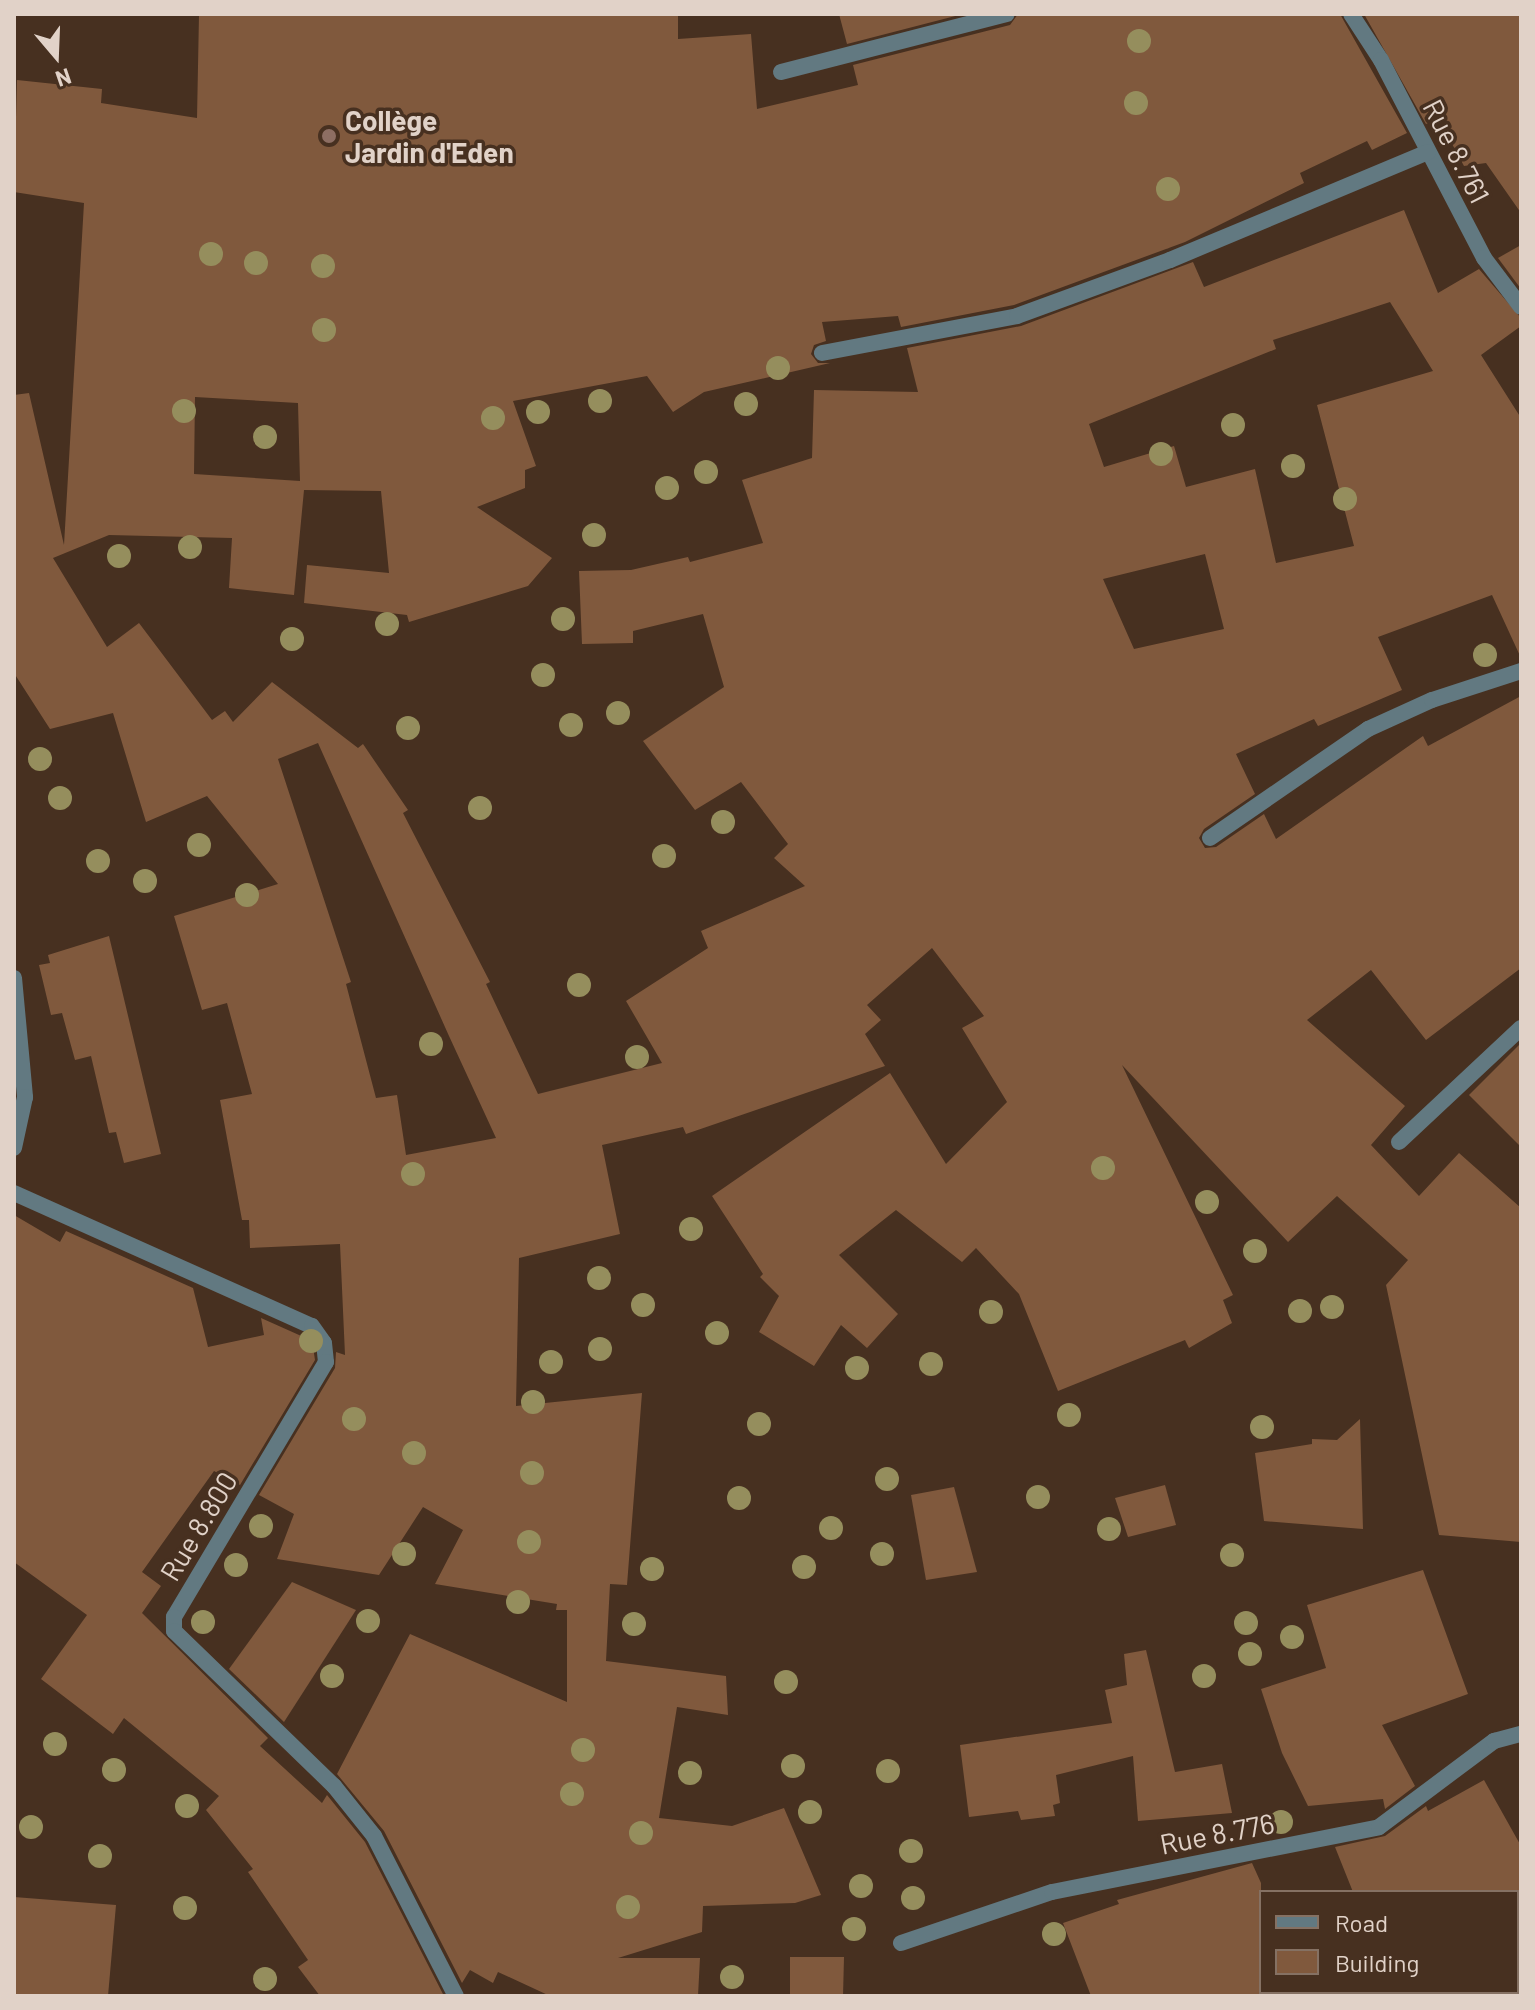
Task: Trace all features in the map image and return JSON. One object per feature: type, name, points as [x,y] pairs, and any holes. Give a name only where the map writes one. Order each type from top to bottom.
[{"type":"street","points":[[781,72],[1007,14]]},
{"type":"street","name":"Rue 8.761","points":[[1351,14],[1484,258],[1521,307]]},
{"type":"street","points":[[822,353],[1017,316],[1170,260],[1428,152]]},
{"type":"street","points":[[1210,838],[1368,729],[1432,700],[1521,671]]},
{"type":"street","points":[[14,978],[25,1097],[14,1148]]},
{"type":"street","points":[[1399,1142],[1521,1028]]},
{"type":"street","name":"Rue 8.800","points":[[14,1193],[312,1326],[324,1343],[326,1362],[174,1617],[174,1631],[334,1786],[374,1836],[456,1996]]},
{"type":"street","name":"Rue 8.776","points":[[901,1943],[1052,1892],[1379,1827],[1494,1741],[1521,1734]]},
{"type":"building","points":[[199,14],[678,14],[678,39],[751,34],[757,109],[858,85],[853,65],[1010,25],[1018,14],[1340,14],[1407,133],[1372,150],[1367,141],[1300,173],[1304,183],[1185,242],[1014,305],[901,327],[898,316],[822,322],[826,341],[814,345],[811,354],[818,363],[830,363],[704,392],[673,412],[647,376],[513,401],[536,466],[525,470],[525,488],[477,507],[552,558],[528,586],[409,622],[407,615],[304,603],[307,565],[389,573],[381,491],[304,490],[294,595],[229,588],[232,538],[109,535],[53,558],[107,647],[139,623],[212,720],[225,711],[233,722],[272,682],[358,748],[363,744],[408,810],[403,813],[490,982],[486,984],[538,1094],[662,1063],[626,1001],[708,948],[701,931],[805,886],[774,858],[788,844],[741,782],[695,810],[643,741],[724,687],[703,614],[633,631],[633,643],[582,644],[579,571],[631,570],[688,557],[690,562],[763,543],[742,480],[812,458],[814,390],[918,392],[907,348],[1021,326],[1193,262],[1204,287],[1404,210],[1438,293],[1479,269],[1521,318],[1521,326],[1481,355],[1521,418],[1521,658],[1492,595],[1378,637],[1402,690],[1318,726],[1314,719],[1236,754],[1255,794],[1204,829],[1199,838],[1205,848],[1216,847],[1264,814],[1276,839],[1423,736],[1428,746],[1521,696],[1521,968],[1426,1040],[1371,970],[1307,1020],[1405,1106],[1371,1145],[1419,1196],[1459,1153],[1521,1208],[1521,1542],[1439,1535],[1386,1285],[1408,1260],[1337,1196],[1288,1242],[1122,1065],[1233,1295],[1223,1300],[1232,1323],[1189,1348],[1185,1340],[1058,1391],[1019,1294],[976,1248],[962,1262],[896,1210],[839,1255],[898,1314],[867,1348],[841,1325],[814,1366],[759,1332],[779,1296],[760,1277],[763,1274],[712,1196],[890,1073],[946,1164],[1007,1102],[962,1028],[984,1016],[932,948],[867,1005],[881,1020],[865,1034],[885,1066],[686,1134],[683,1127],[602,1145],[620,1234],[519,1258],[516,1406],[642,1393],[627,1585],[610,1584],[606,1661],[726,1676],[728,1715],[677,1707],[659,1818],[732,1826],[784,1808],[821,1895],[795,1903],[703,1906],[702,1932],[618,1958],[700,1958],[698,1996],[550,1996],[498,1972],[493,1983],[470,1970],[462,1983],[384,1831],[337,1774],[410,1634],[567,1702],[567,1610],[556,1610],[557,1604],[435,1584],[463,1530],[423,1507],[379,1575],[277,1559],[294,1514],[259,1495],[335,1368],[336,1352],[345,1355],[340,1244],[250,1248],[249,1220],[242,1220],[220,1100],[252,1094],[227,1003],[202,1010],[174,916],[278,884],[207,796],[146,822],[113,713],[50,729],[14,673],[14,395],[29,393],[64,545],[84,203],[14,192],[17,80],[102,89],[101,103],[197,118]],"holes":[[[1390,302],[1433,371],[1317,405],[1354,546],[1276,563],[1255,469],[1186,487],[1174,446],[1104,467],[1089,424],[1276,349],[1273,340]],[[195,397],[298,403],[300,481],[194,474]],[[1205,554],[1224,629],[1134,649],[1103,579]],[[318,743],[496,1138],[406,1155],[397,1095],[376,1098],[346,984],[351,982],[278,759]]]},
{"type":"building","points":[[839,14],[963,14],[847,44]]},
{"type":"building","points":[[1364,14],[1521,14],[1521,213],[1486,163],[1464,166],[1438,118],[1426,124]]},
{"type":"building","points":[[1521,245],[1521,289],[1498,258]]},
{"type":"building","points":[[109,936],[161,1154],[124,1163],[116,1132],[109,1133],[91,1056],[75,1060],[62,1013],[51,1015],[39,965],[50,963],[48,955]]},
{"type":"building","points":[[1521,1043],[1521,1147],[1469,1095]]},
{"type":"building","points":[[14,1215],[60,1242],[66,1231],[193,1288],[208,1347],[264,1335],[261,1318],[308,1339],[313,1347],[315,1360],[240,1485],[214,1471],[142,1572],[161,1586],[142,1613],[268,1738],[260,1746],[322,1803],[327,1795],[365,1842],[444,1996],[320,1996],[298,1967],[308,1960],[248,1872],[253,1869],[206,1810],[219,1796],[124,1718],[113,1734],[41,1679],[87,1615],[14,1562]]},
{"type":"building","points":[[1360,1419],[1363,1529],[1264,1521],[1255,1453],[1312,1444],[1312,1439],[1337,1440]]},
{"type":"building","points":[[1165,1485],[1176,1525],[1128,1537],[1115,1498]]},
{"type":"building","points":[[954,1487],[977,1572],[926,1580],[911,1495]]},
{"type":"building","points":[[1423,1570],[1468,1694],[1382,1725],[1415,1786],[1385,1809],[1383,1799],[1308,1806],[1282,1753],[1261,1689],[1326,1668],[1307,1605]]},
{"type":"building","points":[[292,1582],[356,1610],[284,1722],[229,1669]]},
{"type":"building","points":[[1146,1650],[1175,1772],[1222,1764],[1232,1813],[1138,1821],[1133,1756],[1056,1775],[1060,1803],[1053,1805],[1055,1816],[1021,1820],[1018,1811],[969,1817],[960,1745],[1112,1723],[1105,1690],[1127,1685],[1124,1654]]},
{"type":"building","points":[[1484,1780],[1521,1846],[1521,1892],[1352,1890],[1335,1847],[1385,1836],[1426,1806],[1428,1811]]},
{"type":"building","points":[[1252,1863],[1261,1883],[1261,1996],[1091,1996],[1063,1923],[1119,1904],[1117,1900]]},
{"type":"building","points":[[14,1897],[116,1905],[108,1996],[14,1996]]},
{"type":"building","points":[[790,1957],[844,1957],[843,1996],[790,1996]]},
{"type":"place","name":"Collège Jardin d'Eden","points":[[329,136]]}]
